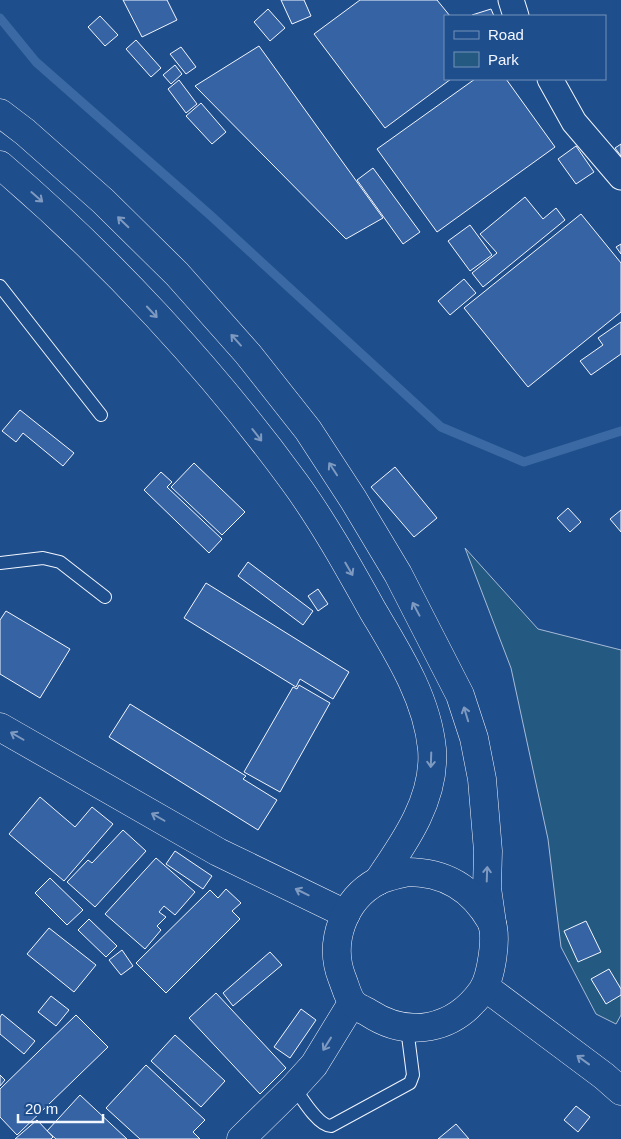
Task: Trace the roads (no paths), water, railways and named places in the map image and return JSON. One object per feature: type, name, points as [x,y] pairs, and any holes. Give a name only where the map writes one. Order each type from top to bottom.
[{"type":"main road","points":[[0,113],[25,132],[109,208],[177,274],[248,354],[308,430],[353,499],[398,574],[460,695],[474,738],[482,779],[488,851],[487,888],[492,923],[493,958],[485,987],[476,1000],[452,1019],[438,1025],[423,1028],[392,1025],[352,1003],[340,973],[337,958],[337,942],[340,928],[354,901],[378,881],[408,872],[438,875],[465,890],[476,900],[492,923]]},
{"type":"main road","points":[[0,165],[46,205],[108,265],[225,394],[295,483],[344,559],[403,663],[421,702],[432,748],[431,768],[429,784],[412,830],[378,881]]},
{"type":"main road","points":[[0,727],[218,852],[346,914]]},
{"type":"main road","points":[[485,987],[604,1076],[621,1091]]},
{"type":"main road","points":[[241,1139],[294,1087],[314,1064],[352,1003]]},
{"type":"street","points":[[512,0],[516,15]]},
{"type":"street","points":[[551,80],[574,122],[621,177]]},
{"type":"lane","points":[[0,286],[101,415]]},
{"type":"lane","points":[[0,563],[43,558],[60,562],[105,596]]},
{"type":"lane","points":[[294,1087],[323,1124],[331,1126],[410,1083],[413,1070],[408,1028]]},
{"type":"waterway","points":[[0,18],[36,62],[210,215],[441,427],[524,462],[621,431]]}]
